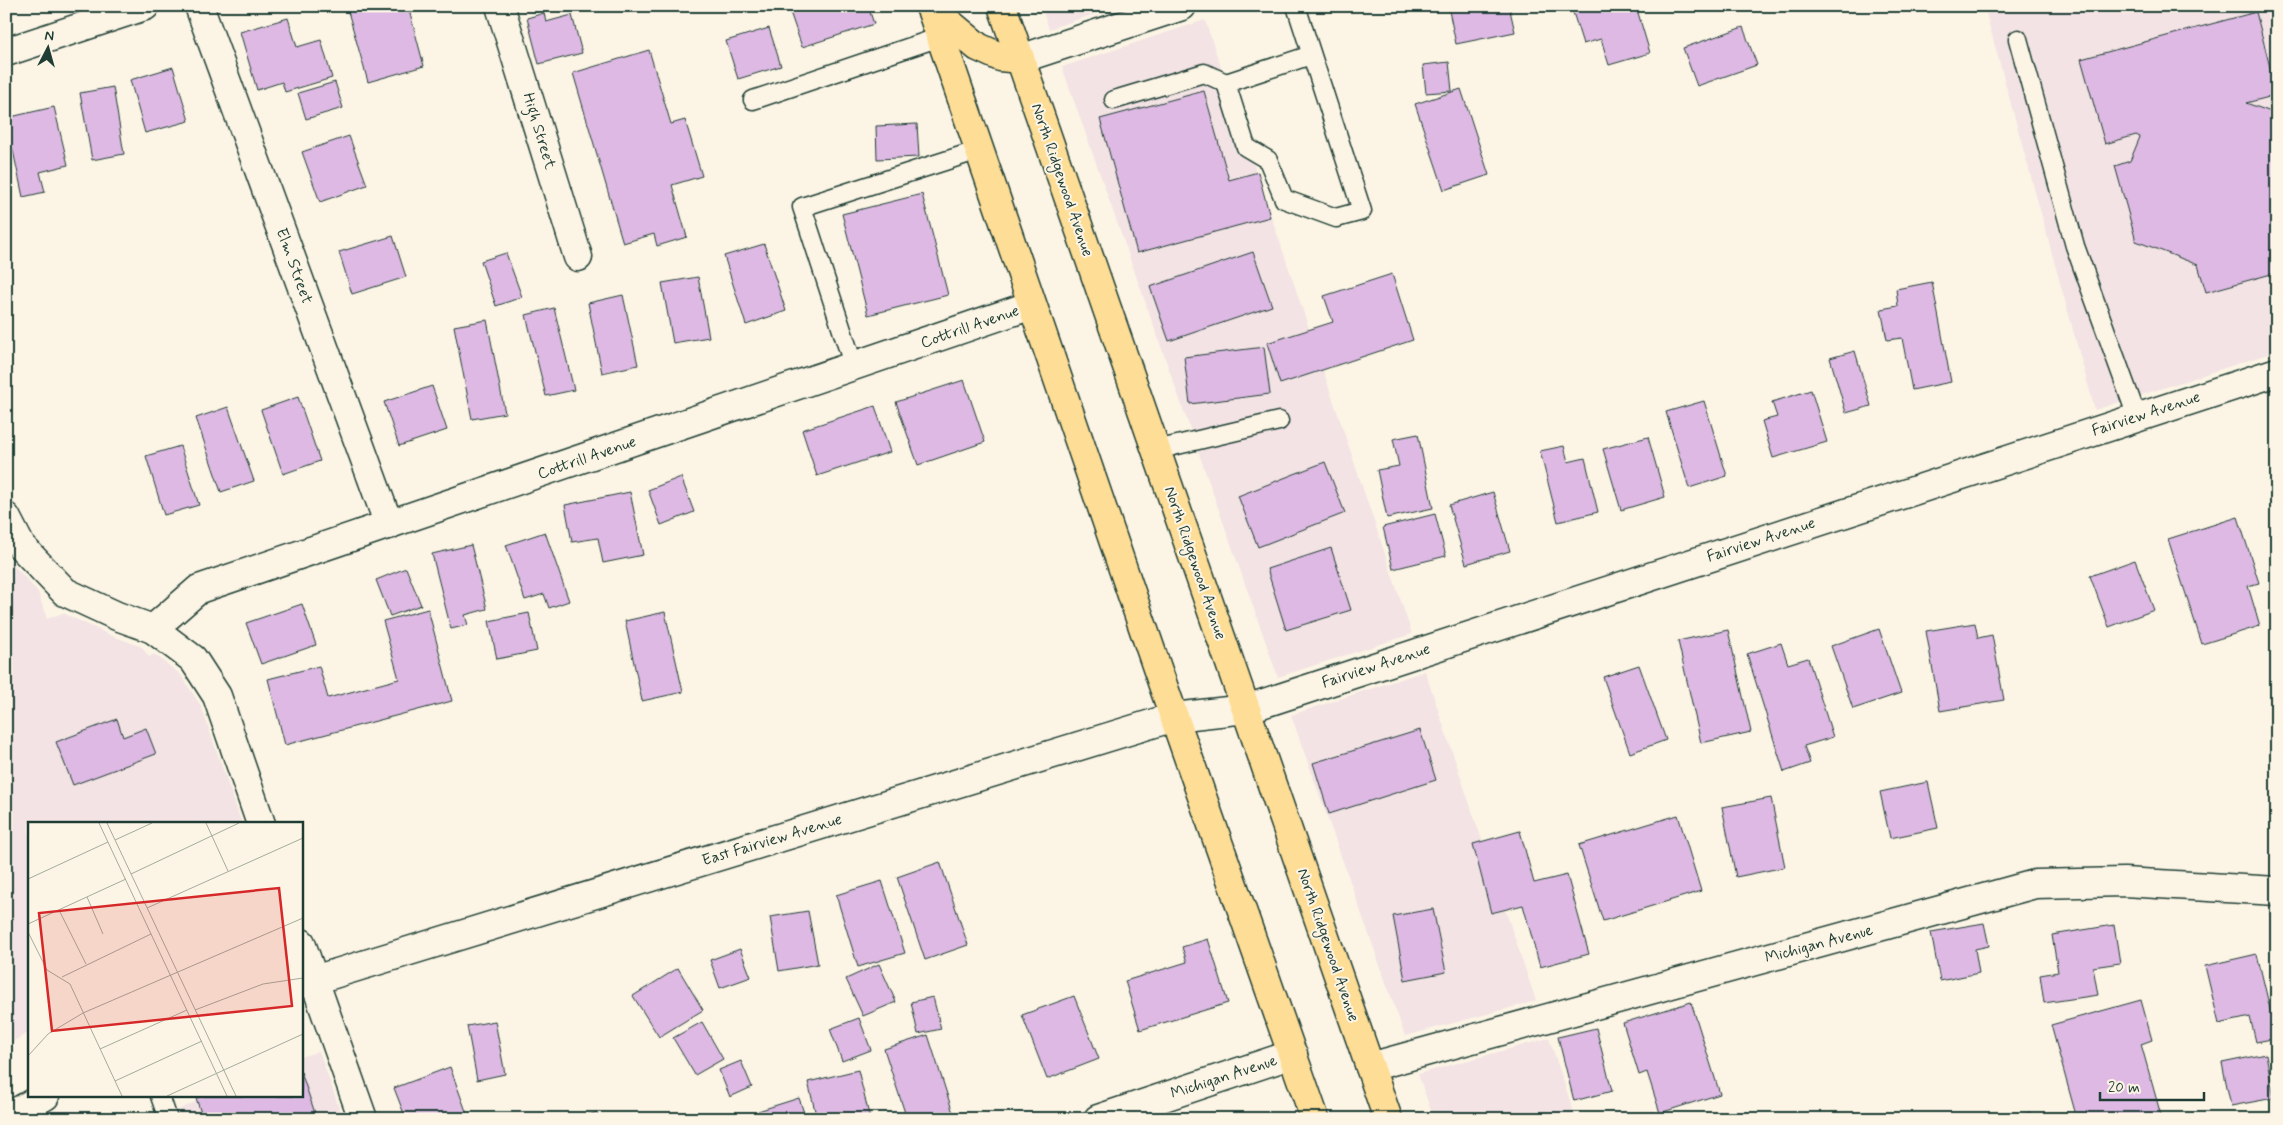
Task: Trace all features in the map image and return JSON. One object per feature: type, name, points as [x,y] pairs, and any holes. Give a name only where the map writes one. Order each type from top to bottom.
[{"type":"main road","name":"North Ridgewood Avenue","points":[[1002,6],[1388,1119]]},
{"type":"main road","points":[[930,7],[978,47],[1000,57],[1020,59]]},
{"type":"main road","points":[[930,7],[1174,718],[1315,1119]]},
{"type":"street","points":[[6,52],[145,6]]},
{"type":"street","name":"Elm Street","points":[[199,6],[390,525]]},
{"type":"street","name":"High Street","points":[[500,6],[578,256]]},
{"type":"street","points":[[1020,59],[1182,6]]},
{"type":"street","name":"Cottrill Avenue","points":[[153,629],[199,589],[1032,305]]},
{"type":"street","name":"Fairview Avenue","points":[[1246,709],[2277,372]]},
{"type":"street","points":[[6,517],[21,546],[64,592],[117,616],[153,629],[193,660],[217,696],[259,822]]},
{"type":"street","name":"East Fairview Avenue","points":[[308,982],[1174,718],[1246,709]]},
{"type":"street","name":"Michigan Avenue","points":[[1370,1067],[2035,884],[2124,882],[2277,891]]},
{"type":"street","points":[[302,949],[308,982],[362,1119]]},
{"type":"street","name":"Michigan Avenue","points":[[1098,1119],[1293,1054]]},
{"type":"street","points":[[6,1118],[41,1098]]},
{"type":"lane","points":[[1226,83],[1246,147],[1268,160],[1284,199],[1336,218],[1362,211],[1296,6]]},
{"type":"lane","points":[[753,100],[940,37]]},
{"type":"lane","points":[[2018,39],[2075,246],[2137,418]]},
{"type":"lane","points":[[1114,100],[1204,73],[1226,83],[1311,55]]},
{"type":"lane","points":[[854,366],[802,206],[979,150]]},
{"type":"lane","points":[[1156,450],[1279,420]]},
{"type":"lane","points":[[161,1098],[168,1119]]},
{"type":"shaded area","points":[[1041,6],[1119,6],[1049,29]]},
{"type":"shaded area","points":[[1984,6],[2277,6],[2277,351],[2095,410]]},
{"type":"shaded area","points":[[1205,20],[1412,634],[1278,677],[1062,67]]},
{"type":"shaded area","points":[[6,557],[38,592],[47,619],[63,613],[110,635],[142,647],[149,657],[154,654],[181,675],[201,706],[241,822],[28,822],[28,1033],[6,1046]]},
{"type":"shaded area","points":[[1425,671],[1536,1001],[1405,1036],[1291,715]]},
{"type":"shaded area","points":[[1549,1038],[1576,1119],[1434,1119],[1418,1074]]},
{"type":"shaded area","points":[[319,1051],[343,1119],[159,1119],[204,1098],[302,1098],[302,1057]]},
{"type":"building","points":[[355,6],[408,6],[424,66],[368,82],[347,8]]},
{"type":"building","points":[[788,6],[868,6],[874,24],[802,47]]},
{"type":"building","points":[[1448,6],[1509,6],[1515,32],[1456,44]]},
{"type":"building","points":[[1571,6],[1636,6],[1650,53],[1609,65],[1601,39],[1583,44]]},
{"type":"building","points":[[2256,12],[2277,95],[2246,103],[2277,114],[2277,236],[2270,254],[2275,273],[2206,292],[2198,265],[2136,241],[2115,166],[2130,161],[2140,137],[2136,135],[2105,144],[2081,59]]},
{"type":"building","points":[[544,13],[546,22],[572,15],[582,53],[539,64],[527,18]]},
{"type":"building","points":[[288,18],[297,47],[321,40],[332,78],[285,92],[282,82],[257,90],[240,32]]},
{"type":"building","points":[[1743,27],[1757,65],[1697,86],[1683,48]]},
{"type":"building","points":[[769,28],[781,66],[738,79],[726,41]]},
{"type":"building","points":[[649,50],[671,124],[685,120],[702,176],[672,185],[687,237],[657,246],[654,234],[623,243],[573,73]]},
{"type":"building","points":[[1449,62],[1452,91],[1426,93],[1423,65]]},
{"type":"building","points":[[173,67],[189,121],[145,133],[130,80]]},
{"type":"building","points":[[335,82],[343,108],[306,119],[298,93]]},
{"type":"building","points":[[113,87],[124,154],[92,160],[80,93]]},
{"type":"building","points":[[1461,89],[1489,175],[1444,190],[1415,104]]},
{"type":"building","points":[[1204,91],[1229,180],[1258,172],[1270,217],[1137,253],[1100,119]]},
{"type":"building","points":[[54,107],[68,165],[40,172],[45,192],[23,197],[6,118]]},
{"type":"building","points":[[917,124],[919,157],[877,159],[876,126]]},
{"type":"building","points":[[349,136],[367,185],[320,202],[302,152]]},
{"type":"building","points":[[922,194],[948,295],[868,315],[842,214]]},
{"type":"building","points":[[393,236],[406,277],[352,294],[339,252]]},
{"type":"building","points":[[764,244],[786,311],[746,325],[724,256]]},
{"type":"building","points":[[1253,252],[1272,306],[1169,341],[1150,287]]},
{"type":"building","points":[[506,253],[522,297],[496,306],[481,261]]},
{"type":"building","points":[[1392,274],[1413,340],[1280,384],[1267,343],[1333,322],[1324,296]]},
{"type":"building","points":[[698,277],[709,337],[673,343],[662,283]]},
{"type":"building","points":[[1932,282],[1951,382],[1912,390],[1902,338],[1887,340],[1881,309],[1898,306],[1896,289]]},
{"type":"building","points":[[623,295],[638,365],[602,373],[588,303]]},
{"type":"building","points":[[554,308],[574,390],[546,396],[526,315]]},
{"type":"building","points":[[487,320],[505,413],[472,419],[454,326]]},
{"type":"building","points":[[1264,347],[1270,394],[1190,404],[1184,357]]},
{"type":"building","points":[[1855,351],[1871,406],[1846,413],[1830,358]]},
{"type":"building","points":[[964,380],[985,442],[918,465],[896,402]]},
{"type":"building","points":[[432,386],[447,430],[399,446],[384,402]]},
{"type":"building","points":[[1811,390],[1827,442],[1773,458],[1762,421],[1777,417],[1772,402]]},
{"type":"building","points":[[298,397],[320,461],[283,474],[261,410]]},
{"type":"building","points":[[1704,401],[1727,476],[1689,488],[1666,412]]},
{"type":"building","points":[[875,406],[890,452],[817,476],[802,430]]},
{"type":"building","points":[[228,407],[254,481],[221,492],[196,418]]},
{"type":"building","points":[[1418,434],[1433,508],[1387,518],[1377,470],[1399,466],[1393,439]]},
{"type":"building","points":[[1648,437],[1665,497],[1621,510],[1603,449]]},
{"type":"building","points":[[180,446],[199,505],[164,515],[146,456]]},
{"type":"building","points":[[1564,446],[1568,462],[1585,458],[1598,512],[1558,522],[1540,451]]},
{"type":"building","points":[[1325,462],[1345,513],[1258,547],[1238,496]]},
{"type":"building","points":[[681,477],[694,512],[661,525],[648,490]]},
{"type":"building","points":[[630,492],[643,555],[603,563],[598,538],[572,542],[565,505]]},
{"type":"building","points":[[1493,492],[1510,551],[1466,564],[1449,505]]},
{"type":"building","points":[[1435,514],[1446,556],[1393,569],[1383,527]]},
{"type":"building","points":[[2238,517],[2259,583],[2248,586],[2260,626],[2202,644],[2168,539]]},
{"type":"building","points":[[545,532],[569,601],[549,608],[544,594],[525,600],[506,545]]},
{"type":"building","points":[[471,545],[487,609],[465,615],[468,625],[451,629],[432,554]]},
{"type":"building","points":[[1331,548],[1351,610],[1286,630],[1267,569]]},
{"type":"building","points":[[2135,560],[2154,610],[2109,627],[2090,576]]},
{"type":"building","points":[[406,568],[421,605],[390,616],[376,580]]},
{"type":"building","points":[[302,604],[316,645],[261,664],[246,623]]},
{"type":"building","points":[[428,609],[452,701],[285,745],[268,679],[319,666],[328,698],[399,679],[383,621]]},
{"type":"building","points":[[665,612],[683,692],[642,701],[625,621]]},
{"type":"building","points":[[529,613],[537,651],[497,659],[489,621]]},
{"type":"building","points":[[1975,623],[1978,638],[1992,635],[2004,700],[1940,711],[1926,631]]},
{"type":"building","points":[[1879,629],[1901,693],[1853,709],[1831,646]]},
{"type":"building","points":[[1728,630],[1751,732],[1701,743],[1678,641]]},
{"type":"building","points":[[1781,643],[1788,664],[1808,658],[1833,737],[1804,746],[1810,763],[1784,772],[1747,654]]},
{"type":"building","points":[[1639,665],[1666,740],[1630,753],[1603,677]]},
{"type":"building","points":[[117,719],[123,737],[146,728],[156,754],[73,785],[56,742]]},
{"type":"building","points":[[1420,730],[1436,780],[1329,814],[1313,763]]},
{"type":"building","points":[[1928,782],[1938,828],[1890,838],[1880,792]]},
{"type":"building","points":[[1771,798],[1785,867],[1736,877],[1722,807]]},
{"type":"building","points":[[1678,815],[1701,891],[1603,921],[1579,845]]},
{"type":"building","points":[[1520,831],[1534,883],[1567,875],[1589,954],[1540,967],[1523,905],[1491,913],[1473,844]]},
{"type":"building","points":[[940,862],[968,945],[925,960],[897,877]]},
{"type":"building","points":[[882,881],[905,953],[858,967],[836,895]]},
{"type":"building","points":[[1433,909],[1446,972],[1405,980],[1393,916]]},
{"type":"building","points":[[808,911],[818,964],[779,971],[770,917]]},
{"type":"building","points":[[1984,923],[1989,946],[1975,949],[1979,973],[1940,981],[1931,932]]},
{"type":"building","points":[[2114,925],[2120,963],[2093,967],[2098,995],[2044,1003],[2040,975],[2058,972],[2052,935]]},
{"type":"building","points":[[1208,939],[1228,1003],[1140,1030],[1125,981],[1187,962],[1182,947]]},
{"type":"building","points":[[740,949],[751,977],[720,988],[710,960]]},
{"type":"building","points":[[2257,954],[2277,1038],[2256,1042],[2250,1017],[2219,1024],[2205,966]]},
{"type":"building","points":[[879,964],[896,1002],[863,1016],[846,979]]},
{"type":"building","points":[[678,968],[703,1010],[659,1037],[633,996]]},
{"type":"building","points":[[1074,996],[1099,1059],[1047,1079],[1022,1015]]},
{"type":"building","points":[[933,997],[941,1029],[918,1034],[911,1002]]},
{"type":"building","points":[[2141,1000],[2152,1040],[2141,1044],[2162,1119],[2077,1119],[2051,1025]]},
{"type":"building","points":[[1691,1002],[1720,1094],[1660,1113],[1647,1072],[1639,1075],[1623,1023]]},
{"type":"building","points":[[859,1018],[871,1050],[842,1061],[830,1029]]},
{"type":"building","points":[[495,1021],[505,1074],[477,1080],[467,1026]]},
{"type":"building","points":[[702,1022],[723,1059],[695,1075],[673,1038]]},
{"type":"building","points":[[1596,1028],[1612,1091],[1574,1101],[1558,1037]]},
{"type":"building","points":[[928,1035],[954,1116],[947,1119],[907,1119],[884,1049]]},
{"type":"building","points":[[2266,1054],[2274,1098],[2231,1106],[2222,1063]]},
{"type":"building","points":[[741,1061],[752,1087],[730,1097],[719,1070]]},
{"type":"building","points":[[450,1067],[467,1114],[454,1119],[406,1119],[394,1088]]},
{"type":"building","points":[[858,1070],[870,1119],[817,1119],[808,1082]]},
{"type":"building","points":[[302,1075],[317,1119],[203,1119],[196,1098],[302,1098]]},
{"type":"building","points":[[799,1098],[806,1119],[760,1119],[758,1111]]},
{"type":"building","points":[[597,1112],[599,1119],[578,1119]]},
{"type":"building","points":[[1653,1112],[1655,1119],[1625,1119]]},
{"type":"building","points":[[2030,1112],[2032,1119],[2008,1119]]},
{"type":"building","points":[[2277,1114],[2277,1119],[2258,1119]]}]
